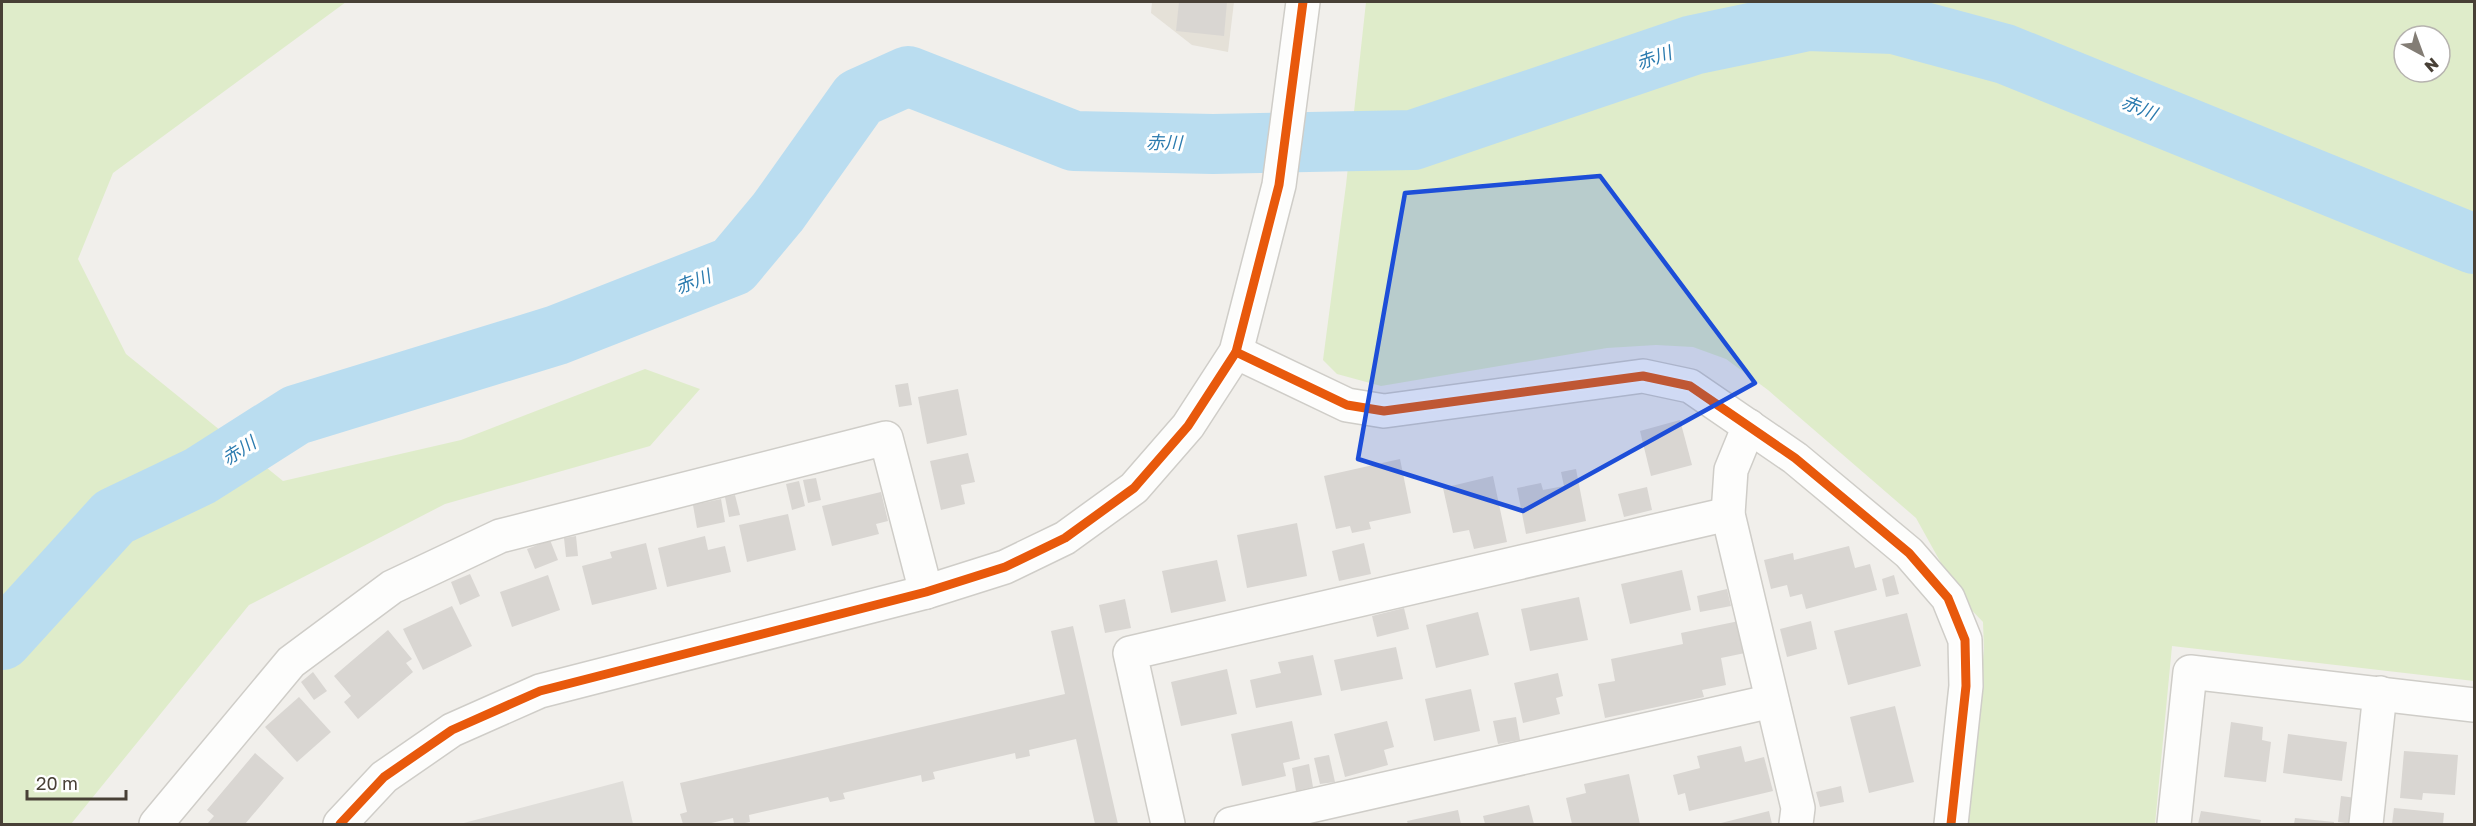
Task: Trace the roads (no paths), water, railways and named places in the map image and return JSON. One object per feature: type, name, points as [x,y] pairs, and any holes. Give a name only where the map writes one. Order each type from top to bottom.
[{"type":"street","points":[[340,825],[384,777],[452,729],[540,691],[926,592],[1005,567],[1065,538],[1134,488],[1188,426],[1236,352],[1279,185],[1303,2]]},
{"type":"street","points":[[1236,352],[1347,405],[1384,411],[1643,376],[1690,386],[1795,458],[1910,553],[1948,598],[1965,640],[1966,686],[1951,825]]},
{"type":"street","points":[[1749,426],[1731,470],[1728,514],[1798,808],[1796,825]]},
{"type":"street","points":[[156,825],[291,662],[392,586],[500,536],[886,438],[926,592]]},
{"type":"street","points":[[1168,825],[1130,653],[1728,514]]},
{"type":"street","points":[[2174,825],[2190,672],[2475,705]]},
{"type":"street","points":[[2366,825],[2380,693]]},
{"type":"street","points":[[1231,825],[1772,701]]},
{"type":"waterway","name":"赤川","points":[[2,640],[114,517],[200,476],[296,415],[557,335],[733,266],[778,212],[859,98],[908,76],[1074,141],[1213,144],[1413,140],[1693,45],[1808,21],[1894,24],[2005,54],[2474,244]]}]
